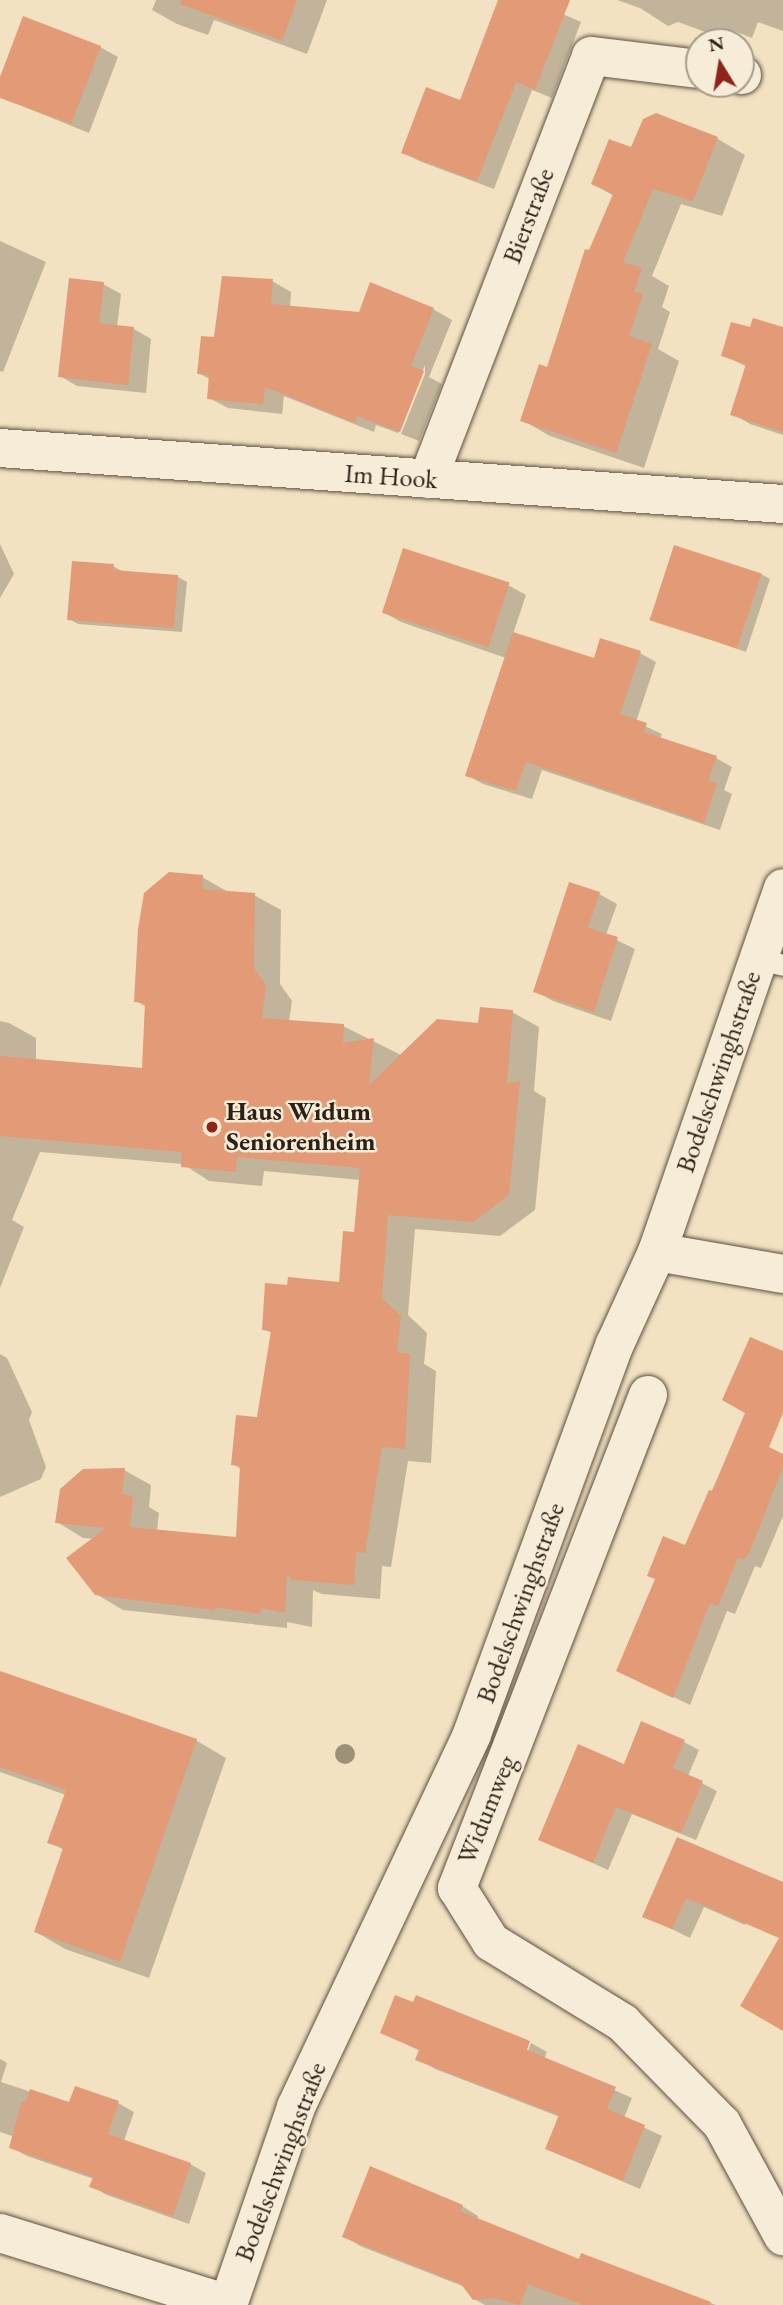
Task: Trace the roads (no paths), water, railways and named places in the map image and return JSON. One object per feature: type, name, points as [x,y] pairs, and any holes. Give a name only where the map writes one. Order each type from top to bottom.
[{"type":"street","name":"Bierstraße","points":[[428,479],[591,55],[685,67]]},
{"type":"street","name":"Im Hook","points":[[0,448],[783,504]]},
{"type":"street","name":"Bodelschwinghstraße","points":[[228,2304],[296,2107],[472,1734],[615,1344],[657,1252],[771,962],[783,888]]},
{"type":"street","points":[[657,1252],[783,1274]]},
{"type":"street","name":"Widumweg","points":[[648,1395],[457,1888],[491,1942],[623,2023],[722,2124],[783,2236]]},
{"type":"street","points":[[0,2233],[228,2304]]},
{"type":"place","name":"Haus Widum Seniorenheim","points":[[212,1127]]}]
